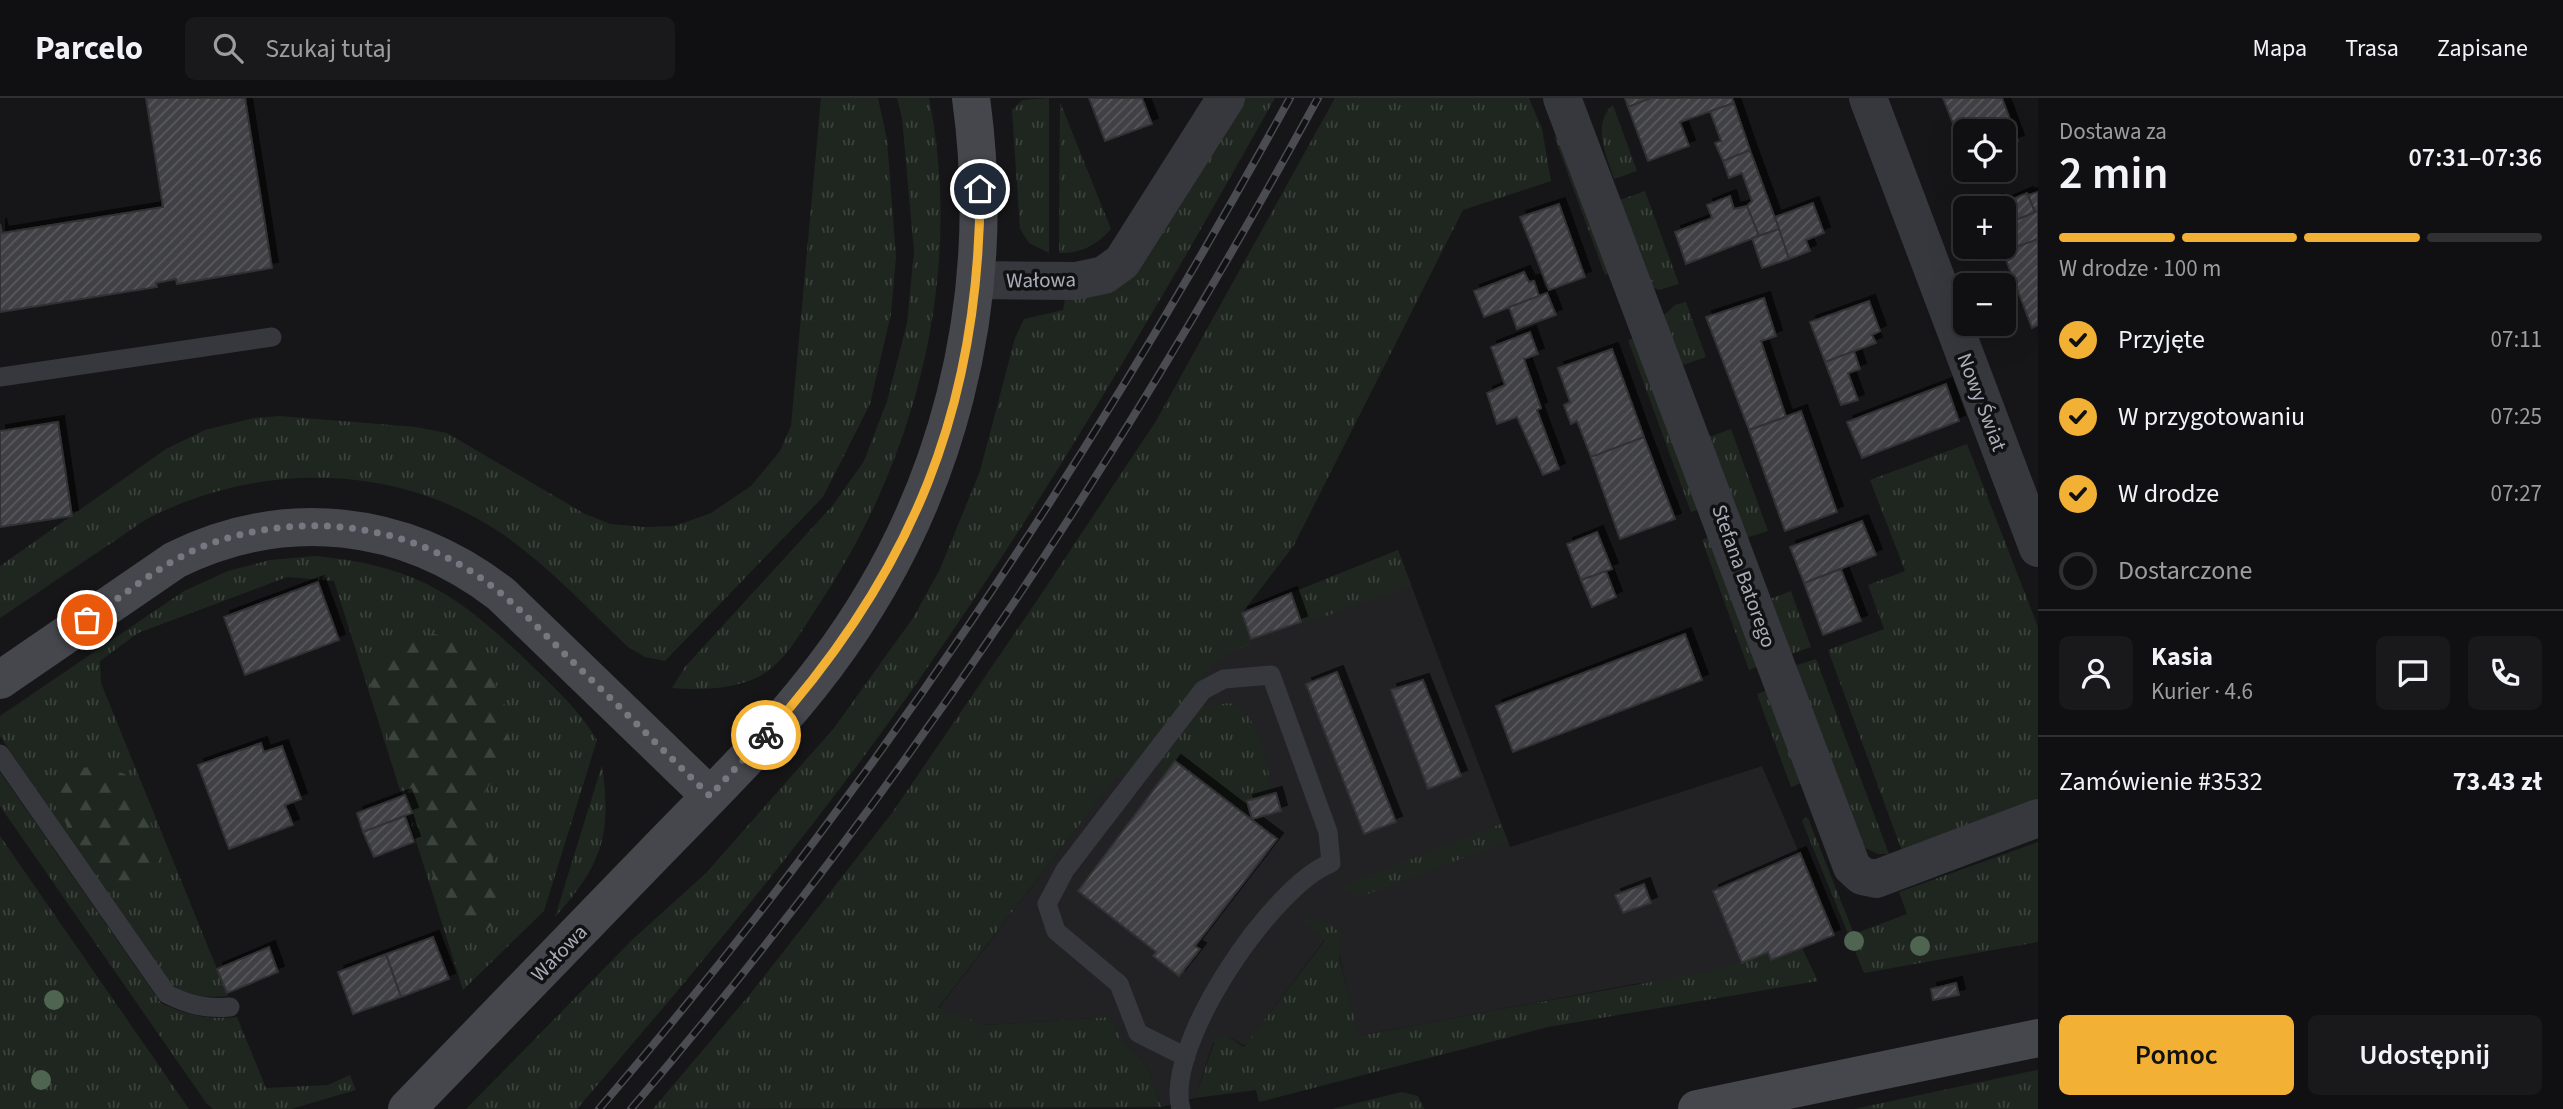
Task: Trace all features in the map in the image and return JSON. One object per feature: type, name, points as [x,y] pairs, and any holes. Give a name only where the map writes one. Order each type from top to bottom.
[{"type":"street","points":[[971,98],[980,189],[977,280]]},
{"type":"street","name":"Wałowa","points":[[407,1109],[710,796],[824,668],[846,637],[902,543],[934,469],[956,401],[977,280],[1076,281],[1104,275],[1122,262],[1226,98]]},
{"type":"street","name":"Stefana Batorego","points":[[1562,98],[1852,867],[1862,876],[1876,878],[2038,818]]},
{"type":"street","name":"Nowy Świat","points":[[1868,98],[2038,548]]},
{"type":"street","points":[[0,680],[175,560],[198,549],[275,528],[322,525],[369,531],[432,551],[494,588],[710,796]]},
{"type":"street","points":[[1697,1109],[2038,1038]]},
{"type":"lane","points":[[0,377],[272,337]]},
{"type":"lane","points":[[1181,1109],[1180,1074],[1212,992],[1287,891],[1314,869],[1331,863],[1328,832],[1271,675],[1224,679],[1203,690],[1065,870],[1046,904],[1056,931],[1119,984],[1138,1033],[1186,1058]]},
{"type":"lane","points":[[0,754],[167,995],[188,1005],[210,1009],[230,1007]]},
{"type":"shaded area","points":[[1398,550],[1510,847],[1762,766],[1834,935],[1771,960],[1768,952],[1742,963],[1688,978],[1634,984],[1358,1036],[1339,954],[1325,939],[1245,1046],[1227,1036],[1213,1043],[1195,1098],[1162,1107],[1147,1067],[1120,1036],[1111,1017],[986,1025],[938,1009],[1242,613]]},
{"type":"green space","points":[[821,98],[878,98],[887,139],[896,257],[891,314],[870,404],[823,497],[665,661],[645,657],[628,647],[533,557],[498,531],[458,509],[415,492],[371,482],[326,478],[280,480],[235,487],[191,500],[149,518],[0,618],[0,566],[166,449],[205,430],[254,418],[279,416],[416,427],[447,433],[585,514],[611,524],[675,526],[711,513],[751,486],[780,451],[791,426]]},
{"type":"green space","points":[[897,98],[929,98],[938,164],[940,230],[935,296],[924,361],[906,425],[883,487],[854,547],[820,603],[801,633],[770,670],[739,684],[705,689],[672,688],[685,667],[833,505],[864,461],[887,401],[907,323],[914,252],[902,118]]},
{"type":"green space","points":[[1049,98],[1049,253],[1029,243],[1020,229],[1012,111],[1022,100]]},
{"type":"green space","points":[[1242,98],[1275,98],[1147,322],[1058,469],[965,613],[836,794],[709,953],[577,1109],[466,1109],[632,940],[706,873],[834,728],[913,618],[940,569],[980,471],[1015,338],[1024,319],[1063,310],[1066,294],[1095,288]]},
{"type":"green space","points":[[1335,98],[1529,98],[1542,129],[1551,181],[1463,210],[1294,545],[1242,613],[1251,639],[1249,645],[1222,656],[1213,664],[1128,775],[1121,771],[938,1008],[986,1025],[1111,1017],[1120,1036],[1147,1067],[1162,1107],[653,1109],[751,993],[892,813],[1040,596],[1156,421]]},
{"type":"green space","points":[[1060,102],[1111,229],[1088,247],[1067,253],[1059,253]]},
{"type":"green space","points":[[1613,105],[1637,171],[1614,179],[1602,131],[1606,113]]},
{"type":"green space","points":[[1554,136],[1560,139],[1616,271],[1605,275]]},
{"type":"green space","points":[[1645,191],[1679,284],[1659,290],[1652,287],[1620,200]]},
{"type":"green space","points":[[1686,302],[1706,357],[1680,366],[1663,316],[1675,305]]},
{"type":"green space","points":[[1639,336],[1700,509],[1691,512],[1628,340]]},
{"type":"green space","points":[[1731,429],[1768,531],[1746,538],[1709,437]]},
{"type":"green space","points":[[1967,444],[2038,627],[2038,799],[1902,851],[1828,650],[1884,629],[1868,585],[1905,571],[1870,480]]},
{"type":"green space","points":[[1711,536],[1759,666],[1749,670],[1702,540]]},
{"type":"green space","points":[[1398,550],[1411,585],[1310,622],[1301,622],[1291,593]]},
{"type":"green space","points":[[316,556],[382,567],[409,576],[458,602],[505,640],[548,682],[574,709],[597,740],[544,911],[463,990],[334,581],[287,577],[138,633],[100,661],[101,683],[228,996],[198,995],[180,990],[157,972],[0,736],[0,716],[184,591],[228,571],[270,560]]},
{"type":"green space","points":[[1791,591],[1811,647],[1788,655],[1767,600]]},
{"type":"green space","points":[[433,634],[455,638],[484,659],[507,710],[508,750],[478,806],[498,887],[498,907],[493,923],[481,932],[460,932],[445,912],[370,683],[379,661],[385,654],[401,645]]},
{"type":"green space","points":[[1816,659],[1889,854],[1878,854],[1863,847],[1791,667]]},
{"type":"green space","points":[[1768,690],[1801,783],[1791,787],[1757,694]]},
{"type":"green space","points":[[1230,703],[1244,712],[1253,723],[1268,767],[1269,788],[1266,796],[1247,801],[1252,819],[1176,761],[1163,777],[1158,763],[1200,707]]},
{"type":"green space","points":[[97,765],[125,774],[149,817],[160,857],[152,882],[120,894],[94,870],[52,800],[60,773]]},
{"type":"green space","points":[[602,765],[605,811],[600,848],[584,881],[555,917]]},
{"type":"green space","points":[[0,772],[161,1003],[198,1016],[237,1017],[266,1088],[328,1085],[350,1075],[356,1090],[291,1109],[213,1109],[207,1104],[0,806]]},
{"type":"green space","points":[[1805,817],[1808,818],[1854,934],[1907,914],[1899,892],[2038,842],[2038,942],[1864,973],[1802,821]]},
{"type":"green space","points":[[1501,824],[1508,841],[1360,897],[1341,887]]},
{"type":"green space","points":[[0,836],[189,1109],[0,1109]]},
{"type":"green space","points":[[1309,918],[1328,923],[1341,934],[1339,957],[1359,1036],[1691,975],[1729,966],[1768,952],[1771,959],[1802,948],[1818,981],[1548,1027],[1259,1102],[1256,1090],[1195,1098],[1216,1037],[1227,1036],[1244,1047],[1325,940],[1304,922]]},
{"type":"green space","points":[[2038,1070],[2038,1109],[1854,1109],[2032,1071]]},
{"type":"green space","points":[[1402,1092],[1418,1096],[1424,1109],[1332,1109]]},
{"type":"building","points":[[146,98],[245,98],[272,268],[177,284],[176,279],[156,283],[157,287],[0,312],[0,224],[2,233],[163,207]]},
{"type":"building","points":[[1089,98],[1142,98],[1152,124],[1105,141]]},
{"type":"building","points":[[1625,98],[1651,98],[1628,107]]},
{"type":"building","points":[[1651,98],[1732,98],[1734,103],[1680,122],[1689,146],[1648,161],[1628,107]]},
{"type":"building","points":[[1943,98],[2002,98],[2010,119],[1953,119],[1953,123]]},
{"type":"building","points":[[1734,103],[1750,150],[1723,161],[1715,143],[1721,141],[1710,111]]},
{"type":"building","points":[[1750,150],[1779,229],[1759,236],[1747,206],[1752,201],[1742,173],[1729,178],[1723,161]]},
{"type":"building","points":[[2038,192],[2038,211],[2035,212],[2028,195]]},
{"type":"building","points":[[2027,193],[2035,212],[2016,220],[2016,198]]},
{"type":"building","points":[[1730,196],[1734,209],[1747,206],[1759,236],[1686,264],[1675,232],[1712,218],[1707,205]]},
{"type":"building","points":[[1813,203],[1824,233],[1806,240],[1810,251],[1789,259],[1775,217]]},
{"type":"building","points":[[1559,204],[1585,277],[1549,290],[1520,217]]},
{"type":"building","points":[[2038,211],[2038,239],[2016,247],[2016,220]]},
{"type":"building","points":[[1779,229],[1789,259],[1762,268],[1752,238]]},
{"type":"building","points":[[2038,239],[2038,325],[2032,328],[2016,286],[2016,273],[2011,273],[2006,259],[2016,259],[2016,247]]},
{"type":"building","points":[[1524,272],[1529,282],[1534,281],[1539,296],[1484,317],[1474,291]]},
{"type":"building","points":[[1547,293],[1556,315],[1517,329],[1509,307]]},
{"type":"building","points":[[1764,298],[1776,336],[1761,341],[1786,417],[1749,430],[1706,317]]},
{"type":"building","points":[[1869,301],[1880,331],[1872,335],[1876,343],[1825,362],[1810,322]]},
{"type":"building","points":[[1530,332],[1538,354],[1524,359],[1541,408],[1537,410],[1559,469],[1543,475],[1517,417],[1497,424],[1487,393],[1505,385],[1491,347]]},
{"type":"building","points":[[1612,349],[1644,437],[1591,457],[1577,421],[1571,424],[1564,405],[1570,402],[1558,368]]},
{"type":"building","points":[[1854,351],[1860,369],[1848,373],[1858,400],[1841,405],[1825,362]]},
{"type":"building","points":[[1946,384],[1959,421],[1862,458],[1847,422]]},
{"type":"building","points":[[1801,411],[1837,512],[1785,531],[1749,430]]},
{"type":"building","points":[[58,422],[72,516],[0,527],[0,431]]},
{"type":"building","points":[[1644,437],[1675,519],[1620,539],[1591,457]]},
{"type":"building","points":[[1862,521],[1876,555],[1804,583],[1790,547]]},
{"type":"building","points":[[1597,532],[1612,569],[1581,580],[1567,544]]},
{"type":"building","points":[[1841,569],[1861,621],[1823,635],[1804,583]]},
{"type":"building","points":[[1606,571],[1616,597],[1592,607],[1581,580]]},
{"type":"building","points":[[318,582],[339,640],[245,675],[224,617]]},
{"type":"building","points":[[1291,593],[1301,622],[1251,639],[1242,613]]},
{"type":"building","points":[[1685,634],[1702,680],[1513,752],[1496,706]]},
{"type":"building","points":[[1337,672],[1396,822],[1364,834],[1306,684]]},
{"type":"building","points":[[1423,680],[1461,776],[1428,789],[1391,690]]},
{"type":"building","points":[[261,743],[264,752],[282,746],[301,799],[285,805],[293,825],[229,849],[198,765]]},
{"type":"building","points":[[1175,761],[1277,839],[1195,946],[1200,949],[1179,976],[1153,956],[1156,952],[1078,891]]},
{"type":"building","points":[[1276,793],[1281,811],[1252,819],[1247,801]]},
{"type":"building","points":[[405,795],[412,813],[363,832],[357,813]]},
{"type":"building","points":[[405,816],[414,842],[374,857],[363,832]]},
{"type":"building","points":[[1800,853],[1834,935],[1771,960],[1768,952],[1742,963],[1713,891]]},
{"type":"building","points":[[1644,884],[1651,903],[1623,913],[1615,895]]},
{"type":"building","points":[[433,937],[449,979],[401,997],[386,954]]},
{"type":"building","points":[[269,947],[278,972],[227,993],[217,969]]},
{"type":"building","points":[[386,954],[401,997],[353,1014],[338,972]]},
{"type":"building","points":[[1956,983],[1959,995],[1933,1000],[1931,989]]},
{"type":"railway","points":[[599,1109],[698,990],[793,869],[884,747],[971,622],[1136,365],[1290,98]]},
{"type":"railway","points":[[631,1109],[730,990],[824,869],[1001,622],[1165,365],[1318,98]]},
{"type":"way so far","points":[[87,620],[175,560],[217,542],[256,531],[299,526],[322,525],[369,531],[432,551],[479,576],[501,594],[710,796],[766,735]]},
{"type":"route","points":[[766,735],[824,668],[846,637],[902,543],[926,492],[956,401],[969,341],[980,241],[980,189]]}]
